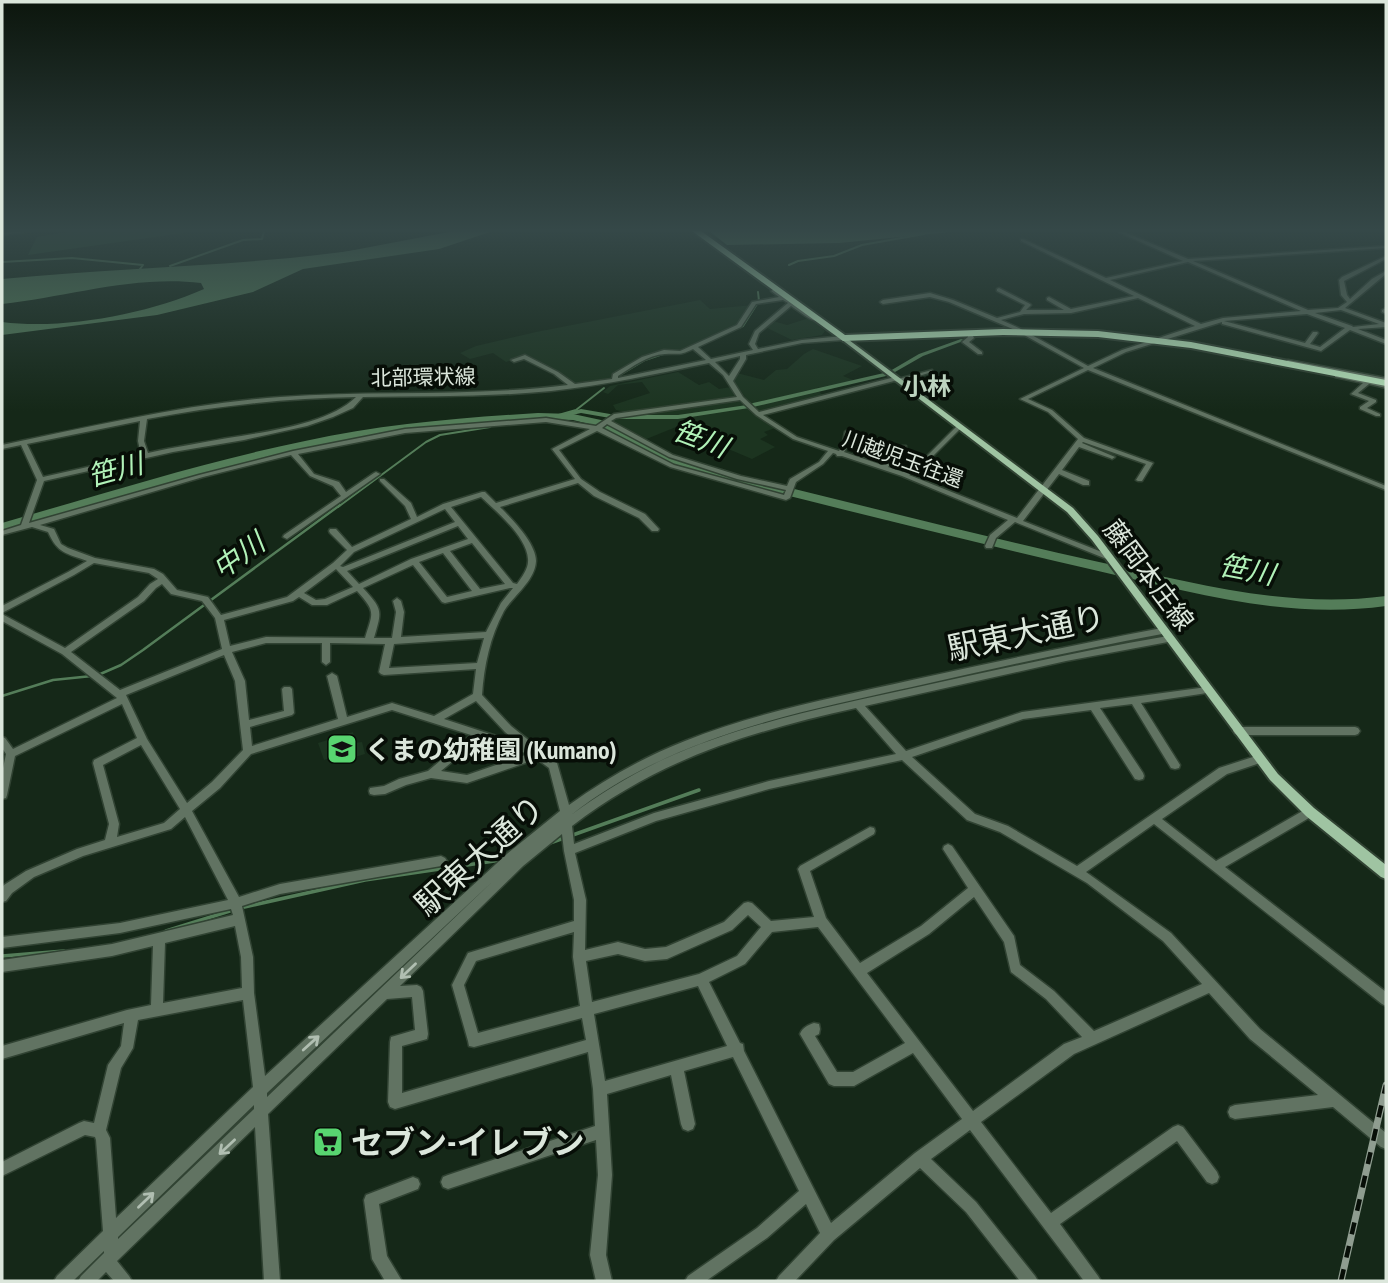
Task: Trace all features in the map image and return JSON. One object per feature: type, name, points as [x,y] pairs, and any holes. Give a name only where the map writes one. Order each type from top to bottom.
[{"type":"highway","points":[[777,291],[843,338],[1022,332]]},
{"type":"highway","points":[[843,338],[1022,332],[1098,334],[1275,360],[1386,383]]},
{"type":"main road","name":"藤岡本庄線","points":[[843,338],[1046,489],[1078,518],[1259,759],[1310,812],[1386,873]]},
{"type":"street","points":[[776,291],[814,320],[822,321]]},
{"type":"street","points":[[1002,291],[1028,305],[1022,310],[1024,312]]},
{"type":"street","points":[[1128,291],[1200,326]]},
{"type":"street","points":[[1259,291],[1386,342]]},
{"type":"street","points":[[1342,291],[1350,302]]},
{"type":"street","points":[[1112,457],[1080,441],[1050,411],[1023,399],[1124,351],[1200,326],[1219,321],[1310,313],[1341,307],[1361,291]]},
{"type":"street","points":[[883,302],[930,295],[997,320],[1090,369],[1386,488]]},
{"type":"street","points":[[997,320],[1024,312],[1071,311],[1139,296]]},
{"type":"street","points":[[615,381],[615,375],[644,358],[664,352],[681,353],[739,326],[754,303],[783,298]]},
{"type":"street","points":[[1049,299],[1071,311]]},
{"type":"street","points":[[756,351],[752,344],[757,332],[790,304]]},
{"type":"street","points":[[1341,307],[1386,325]]},
{"type":"street","points":[[1219,321],[1306,346],[1324,348],[1331,340],[1351,328],[1386,325]]},
{"type":"street","points":[[1306,346],[1315,333]]},
{"type":"street","points":[[970,335],[971,338],[965,342],[980,353]]},
{"type":"street","name":"北部環状線","points":[[2,447],[144,418],[261,400],[362,395],[479,394],[615,381],[807,341],[843,338]]},
{"type":"street","name":"川越児玉往還","points":[[694,347],[712,361],[730,380],[741,398],[758,414],[795,438],[904,475],[1017,520],[1114,565]]},
{"type":"street","points":[[730,380],[743,359],[743,354]]},
{"type":"street","points":[[514,360],[525,357],[556,373],[573,386]]},
{"type":"street","points":[[1275,360],[1368,383],[1386,383]]},
{"type":"street","points":[[758,414],[930,371]]},
{"type":"street","points":[[1368,383],[1354,394],[1374,401],[1362,408],[1378,415]]},
{"type":"street","points":[[41,480],[195,445],[234,441],[292,427],[345,408],[360,400],[362,395]]},
{"type":"street","points":[[655,529],[642,516],[620,503],[597,495],[579,480],[575,471],[555,449],[597,428],[614,416],[741,398]]},
{"type":"street","points":[[144,418],[141,441],[145,456]]},
{"type":"street","points":[[2,533],[201,476],[293,453],[405,432],[530,421],[562,420],[597,428],[672,466],[788,493]]},
{"type":"street","points":[[606,421],[671,456],[788,493]]},
{"type":"street","points":[[904,475],[926,460],[960,426]]},
{"type":"street","points":[[788,493],[793,481],[845,446],[848,432]]},
{"type":"street","points":[[989,546],[993,537],[1017,520],[1046,489],[1080,441]]},
{"type":"street","points":[[1080,441],[1150,463],[1140,480]]},
{"type":"street","points":[[23,443],[41,480],[27,525]]},
{"type":"street","points":[[882,468],[904,447]]},
{"type":"street","points":[[293,453],[312,474],[336,484],[345,496]]},
{"type":"street","points":[[1059,471],[1086,483]]},
{"type":"street","points":[[287,537],[345,496],[379,477],[408,505],[415,520]]},
{"type":"street","points":[[495,506],[579,480]]},
{"type":"street","points":[[339,568],[351,550],[446,506],[482,494],[495,506],[512,525],[531,554],[530,568],[514,586],[498,614],[481,666],[477,696]]},
{"type":"street","points":[[446,506],[472,540],[514,586]]},
{"type":"street","points":[[219,618],[277,604],[339,568],[458,523]]},
{"type":"street","points":[[27,525],[51,531],[60,548],[93,559],[151,571],[174,592],[205,599],[219,618],[240,681],[248,751]]},
{"type":"street","points":[[333,531],[351,550]]},
{"type":"street","points":[[299,593],[315,603],[327,602],[414,561],[472,540]]},
{"type":"street","points":[[445,550],[478,593]]},
{"type":"street","points":[[2,610],[29,593],[70,575],[93,559]]},
{"type":"street","points":[[414,561],[445,600],[514,586]]},
{"type":"street","points":[[339,568],[374,606],[376,615],[369,639]]},
{"type":"street","points":[[65,652],[141,600],[153,586],[163,580]]},
{"type":"street","points":[[397,601],[400,612],[384,672],[481,666]]},
{"type":"street","points":[[2,617],[65,652],[122,696],[143,740],[187,812],[239,913],[247,957],[248,993],[260,1090],[272,1281]]},
{"type":"street","points":[[11,754],[122,696],[228,650],[266,640],[393,641],[490,635]]},
{"type":"street","name":"駅東大通り","points":[[62,1281],[260,1090],[512,856],[567,818],[666,762],[716,741],[858,704],[1165,635]]},
{"type":"street","name":"駅東大通り","points":[[86,1281],[599,789],[661,755],[711,734],[766,717],[1080,646],[1165,635]]},
{"type":"street","points":[[326,641],[326,662]]},
{"type":"street","points":[[332,677],[343,721]]},
{"type":"street","points":[[246,724],[289,713],[287,689]]},
{"type":"street","points":[[569,851],[654,817],[769,785],[904,756],[1022,716],[1207,690]]},
{"type":"street","points":[[434,720],[477,696]]},
{"type":"street","points":[[477,696],[508,729],[553,766],[567,818],[569,851],[580,900],[579,957],[600,1089],[605,1175],[598,1255],[604,1281]]},
{"type":"street","points":[[1133,700],[1175,765]]},
{"type":"street","points":[[858,704],[904,756],[971,817],[1004,829],[1077,872],[1167,937],[1255,1034],[1386,1142]]},
{"type":"street","points":[[2,897],[8,889],[30,874],[81,852],[167,826],[187,812],[248,751],[392,706],[540,753]]},
{"type":"street","points":[[1094,706],[1139,776]]},
{"type":"street","points":[[1238,731],[1354,731]]},
{"type":"street","points":[[374,791],[385,790],[431,774],[478,735]]},
{"type":"street","points":[[110,844],[114,824],[98,763],[143,740]]},
{"type":"street","points":[[2,741],[11,754],[2,795]]},
{"type":"street","points":[[431,774],[467,779],[540,753]]},
{"type":"street","points":[[1077,872],[1223,771],[1259,759]]},
{"type":"street","points":[[1214,867],[1310,812]]},
{"type":"street","points":[[1154,818],[1386,1000]]},
{"type":"street","points":[[870,831],[831,852],[824,860],[804,869],[821,921],[1093,1281]]},
{"type":"street","points":[[948,849],[1010,940],[1015,968],[1050,995],[1091,1037]]},
{"type":"street","points":[[2,966],[159,941],[239,913],[280,888],[441,861]]},
{"type":"street","points":[[859,971],[925,930],[975,890]]},
{"type":"street","points":[[579,957],[618,948],[645,955],[667,953],[728,926],[748,907],[769,927]]},
{"type":"street","points":[[2,943],[239,913]]},
{"type":"street","points":[[580,925],[472,957],[458,985],[474,1041],[701,979],[741,960],[769,927],[821,921]]},
{"type":"street","points":[[157,1010],[159,941]]},
{"type":"street","points":[[701,979],[829,1236]]},
{"type":"street","points":[[789,1279],[829,1236],[920,1158],[1069,1049],[1211,986]]},
{"type":"street","points":[[385,993],[417,991],[422,1034],[396,1042],[395,1102],[593,1044]]},
{"type":"street","points":[[2,1052],[132,1015],[248,993]]},
{"type":"street","points":[[124,1281],[110,1258],[103,1138],[99,1131],[115,1065],[127,1048],[132,1015]]},
{"type":"street","points":[[814,1030],[806,1034],[834,1079],[854,1079],[914,1045]]},
{"type":"street","points":[[600,1089],[738,1049]]},
{"type":"street","points":[[676,1067],[688,1124]]},
{"type":"street","points":[[1235,1112],[1333,1100]]},
{"type":"street","points":[[2,1169],[84,1128],[99,1131]]},
{"type":"street","points":[[448,1182],[602,1131]]},
{"type":"street","points":[[1049,1223],[1178,1132],[1212,1177]]},
{"type":"street","points":[[920,1158],[971,1207],[1030,1281]]},
{"type":"street","points":[[394,1281],[380,1259],[371,1200],[412,1184]]},
{"type":"street","points":[[692,1281],[762,1233],[808,1193]]},
{"type":"shaded area","points":[[2,291],[84,291],[26,301],[2,304]]},
{"type":"shaded area","points":[[199,291],[255,291],[157,315],[2,335],[2,322],[78,322],[131,313]]},
{"type":"shaded area","points":[[700,300],[710,309],[753,305],[740,324],[681,351],[661,351],[649,355],[617,372],[612,378],[574,383],[524,356],[506,362],[493,353],[470,359],[460,353],[476,346],[536,332]]},
{"type":"shaded area","points":[[809,318],[825,331],[822,335],[792,340],[765,327],[773,321],[787,325]]},
{"type":"shaded area","points":[[813,349],[862,366],[843,376],[858,382],[816,388],[823,396],[762,412],[752,406],[814,389],[751,405],[732,379],[737,373],[764,380],[776,370],[787,369]]},
{"type":"shaded area","points":[[678,372],[699,385],[709,382],[719,389],[731,387],[736,396],[626,412],[616,410],[613,405],[650,393],[642,382],[618,385],[608,394],[603,392],[610,386]]},
{"type":"shaded area","points":[[737,400],[746,406],[678,417],[748,407],[775,428],[764,432],[768,435],[760,439],[775,447],[752,459],[676,427],[644,440],[611,420],[614,417],[628,418],[623,417]]},
{"type":"shaded area","name":"くまの幼稚園 (Kumano)","points":[[353,732],[355,743],[362,742],[365,754],[342,761],[340,755],[324,760],[318,743]]},
{"type":"waterway","points":[[758,292],[759,301]]},
{"type":"waterway","points":[[680,353],[743,326],[757,304]]},
{"type":"waterway","points":[[893,371],[921,355],[963,340]]},
{"type":"waterway","points":[[620,375],[645,360],[663,354]]},
{"type":"waterway","points":[[753,405],[884,375]]},
{"type":"waterway","points":[[555,416],[576,410],[604,388]]},
{"type":"waterway","points":[[617,417],[678,417],[747,407]]},
{"type":"waterway","points":[[559,416],[581,411],[610,416]]},
{"type":"waterway","name":"笹川","points":[[2,527],[158,482],[306,444],[419,425],[538,416],[573,417],[597,422],[671,459],[708,472],[1017,548],[1252,600],[1319,606],[1386,601]]},
{"type":"waterway","name":"中川","points":[[338,507],[426,442],[440,435],[490,427]]},
{"type":"waterway","name":"中川","points":[[98,675],[121,665],[143,650],[340,505]]},
{"type":"waterway","name":"中川","points":[[2,696],[53,680],[92,676]]},
{"type":"waterway","points":[[570,836],[699,790]]},
{"type":"waterway","points":[[550,843],[564,838]]},
{"type":"waterway","points":[[240,908],[365,880],[501,860]]},
{"type":"waterway","points":[[166,931],[233,910]]},
{"type":"waterway","points":[[2,956],[64,951]]},
{"type":"railway","points":[[1341,1281],[1386,1085]]},
{"type":"place","name":"くまの幼稚園 (Kumano)","points":[[342,749]]},
{"type":"place","name":"セブン-イレブン","points":[[328,1142]]},
{"type":"district","name":"小林","points":[[927,386]]}]
